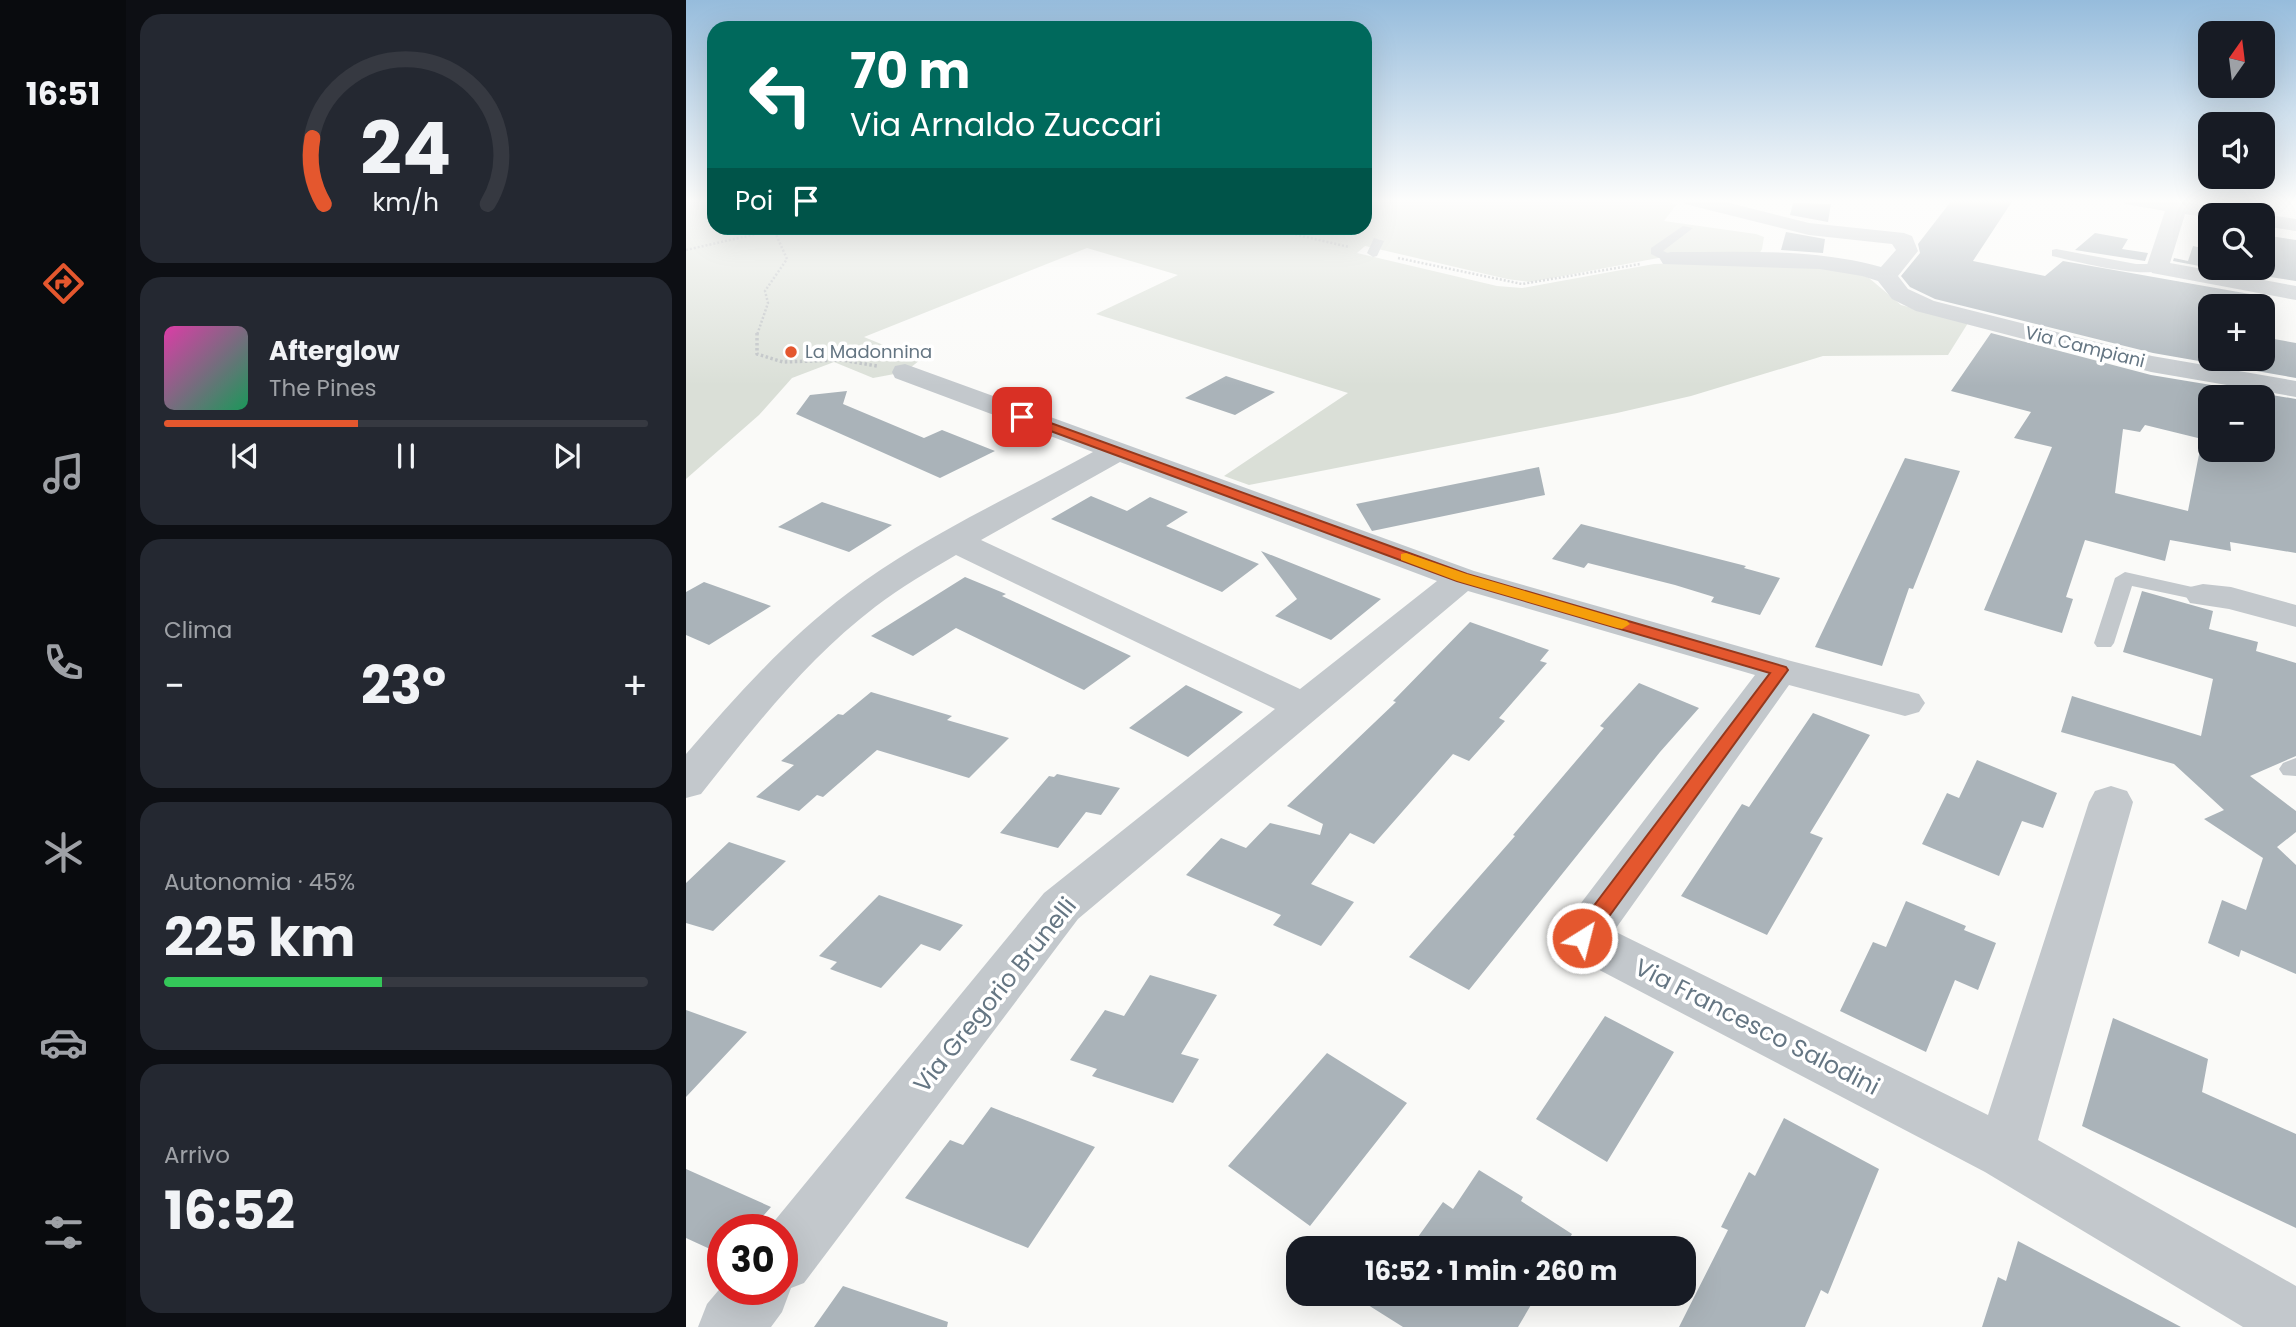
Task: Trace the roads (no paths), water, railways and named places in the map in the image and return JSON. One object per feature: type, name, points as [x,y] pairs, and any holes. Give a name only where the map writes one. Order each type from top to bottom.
[{"type":"street","points":[[1818,262],[1886,275],[1897,262]]},
{"type":"street","points":[[2159,262],[2160,268],[2296,293]]},
{"type":"street","name":"Via Campiani","points":[[1886,275],[1900,294],[1925,306],[2151,364],[2296,389]]},
{"type":"street","points":[[905,372],[1115,452],[1462,578],[1780,670],[1905,703]]},
{"type":"street","points":[[686,783],[742,715],[818,636],[892,579],[1115,452]]},
{"type":"street","points":[[957,542],[1305,707]]},
{"type":"street","name":"Via Gregorio Brunelli","points":[[798,1241],[1061,906],[1462,578]]},
{"type":"street","points":[[2203,595],[2231,598],[2296,616]]},
{"type":"street","name":"Via Francesco Salodini","points":[[1780,670],[1582,938],[2005,1153],[2296,1322]]},
{"type":"street","points":[[2005,1153],[2111,802]]},
{"type":"street","points":[[730,1327],[748,1305]]},
{"type":"lane","points":[[2104,262],[2136,268],[2160,268]]},
{"type":"lane","points":[[2104,643],[2125,578],[2179,592],[2203,595]]},
{"type":"place","name":"La Madonnina","points":[[791,352]]}]
